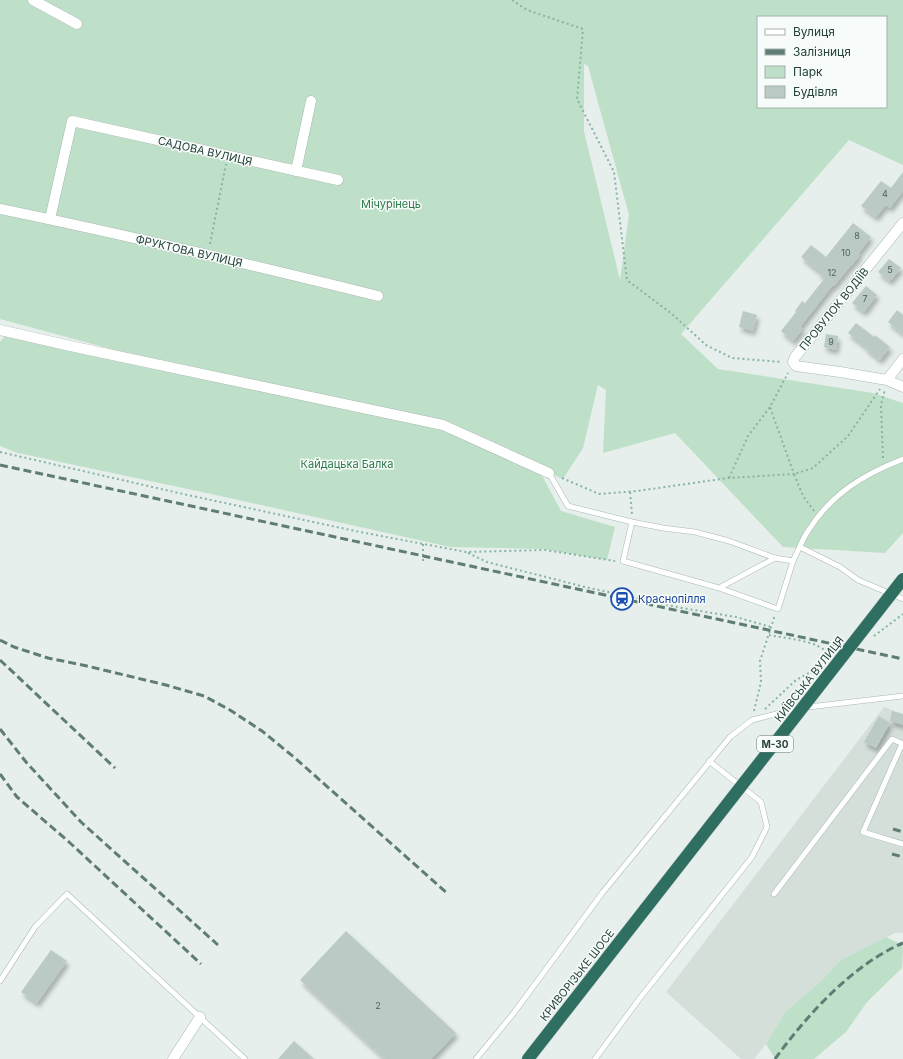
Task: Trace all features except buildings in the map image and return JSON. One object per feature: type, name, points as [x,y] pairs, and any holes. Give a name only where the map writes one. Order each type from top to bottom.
[{"type":"highway","name":"КИЇВСЬКА ВУЛИЦЯ","points":[[646,908],[903,579]]},
{"type":"highway","name":"КРИВОРІЗЬКЕ ШОСЕ","points":[[528,1059],[646,908]]},
{"type":"street","points":[[33,0],[77,24]]},
{"type":"street","points":[[296,171],[311,101]]},
{"type":"street","name":"САДОВА ВУЛИЦЯ","points":[[50,219],[72,121],[338,180]]},
{"type":"street","name":"ФРУКТОВА ВУЛИЦЯ","points":[[0,209],[208,255],[378,296]]},
{"type":"street","name":"ПРОВУЛОК ВОДІЇВ","points":[[903,223],[795,357],[793,362],[796,366],[887,380],[903,387]]},
{"type":"street","points":[[0,330],[443,425],[549,473]]},
{"type":"street","points":[[887,380],[903,359]]},
{"type":"street","points":[[173,1059],[200,1017]]},
{"type":"lane","points":[[632,522],[623,561],[719,588],[778,608],[793,561],[808,531],[818,516],[852,484],[883,467],[903,459]]},
{"type":"lane","points":[[549,473],[568,506],[632,522],[662,528],[695,532],[729,541],[775,558],[793,561]]},
{"type":"lane","points":[[800,546],[840,567],[858,580],[903,599]]},
{"type":"lane","points":[[719,588],[775,558]]},
{"type":"lane","points":[[476,1059],[513,1014],[603,892],[730,737],[752,720],[800,708],[903,696]]},
{"type":"lane","points":[[774,894],[892,740],[903,744],[863,832],[903,844]]},
{"type":"lane","points":[[595,1059],[640,998],[752,857],[767,827],[761,802],[709,761]]},
{"type":"lane","points":[[0,981],[35,927],[67,894],[245,1059]]},
{"type":"path","points":[[512,0],[527,10],[584,29],[577,99],[614,172],[627,280],[672,314],[706,345],[732,358],[793,362],[770,406],[748,436],[728,478]]},
{"type":"path","points":[[208,255],[228,156]]},
{"type":"path","points":[[549,473],[599,494],[728,478],[794,474],[813,468],[848,436],[887,380]]},
{"type":"path","points":[[883,467],[882,405],[887,380]]},
{"type":"path","points":[[770,406],[803,496],[818,516]]},
{"type":"path","points":[[0,452],[360,532],[466,552],[545,550],[623,561]]},
{"type":"path","points":[[630,491],[632,522]]},
{"type":"path","points":[[423,544],[423,561]]},
{"type":"path","points":[[466,552],[487,562],[585,587],[682,608],[736,617],[771,627]]},
{"type":"path","points":[[752,720],[761,682],[760,661],[778,608]]},
{"type":"path","points":[[769,635],[800,640],[818,646],[829,652],[831,657]]},
{"type":"shaded area","points":[[884,707],[903,714],[903,933],[895,933],[841,960],[818,984],[785,1012],[766,1044],[754,1059],[741,1059],[666,992]]},
{"type":"green space","points":[[0,0],[903,0],[903,165],[849,140],[681,334],[718,369],[873,393],[903,403],[903,533],[885,553],[783,547],[675,433],[603,453],[606,390],[598,385],[583,448],[563,479],[538,468],[561,511],[615,527],[607,560],[543,549],[450,547],[18,453],[0,446],[0,342],[7,334],[446,426],[170,365],[0,319]],"holes":[[[584,64],[588,66],[629,215],[620,280],[584,131]]]},
{"type":"green space","points":[[886,937],[903,945],[902,968],[867,1002],[846,1032],[814,1059],[775,1059],[766,1044],[785,1012],[818,984],[841,960]]},
{"type":"railway","points":[[0,465],[903,659]]},
{"type":"railway","points":[[0,640],[14,647],[48,658],[166,685],[204,696],[230,710],[262,731],[295,758],[448,894]]},
{"type":"railway","points":[[0,660],[115,768]]},
{"type":"railway","points":[[0,729],[26,762],[81,822],[218,945]]},
{"type":"railway","points":[[0,774],[17,797],[69,842],[201,964]]},
{"type":"railway","points":[[893,829],[903,832]]},
{"type":"railway","points":[[892,854],[903,857]]},
{"type":"railway","points":[[775,1059],[801,1025],[832,993],[866,964],[884,952],[903,943]]},
{"type":"place","name":"Краснопілля","points":[[622,599]]},
{"type":"park label","name":"Мічурінець","points":[[391,204]]},
{"type":"park label","name":"Кайдацька Балка","points":[[347,464]]}]
